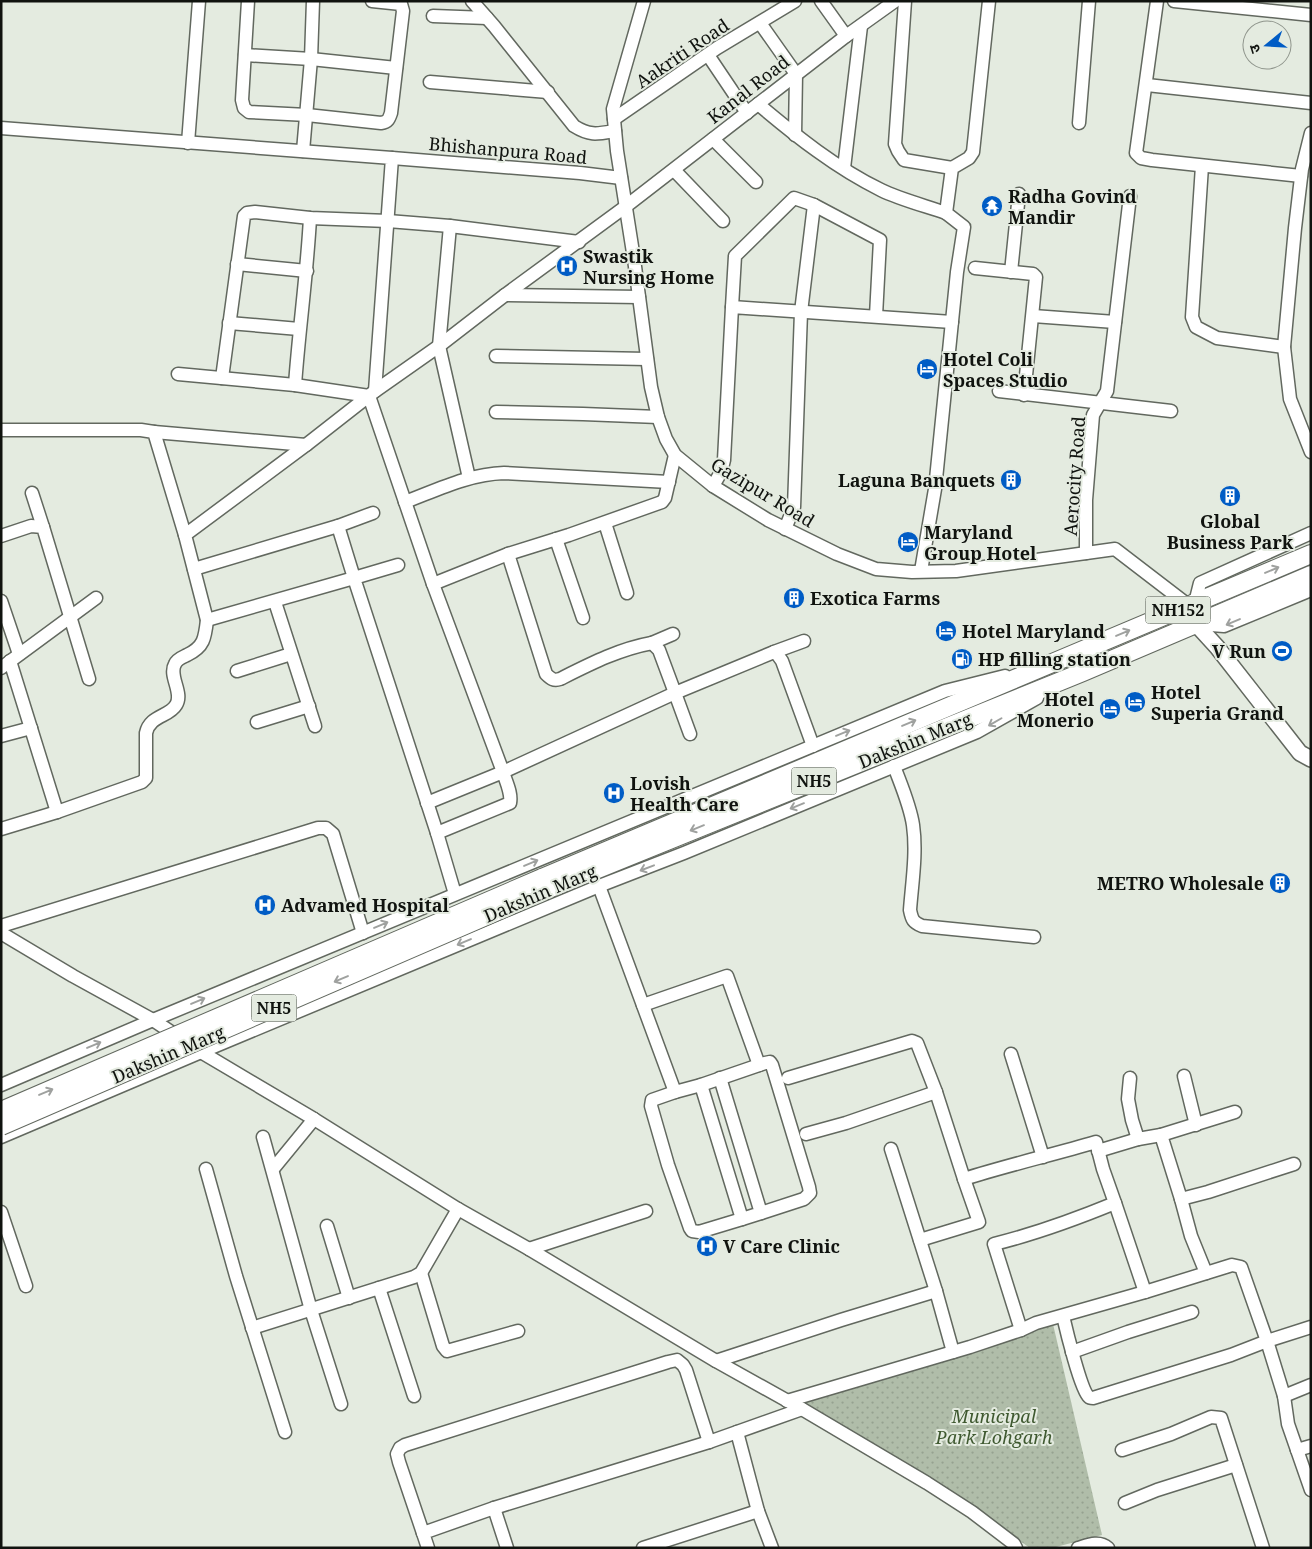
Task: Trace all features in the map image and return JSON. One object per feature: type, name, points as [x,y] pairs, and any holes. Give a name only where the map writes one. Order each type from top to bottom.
[{"type":"highway","name":"NH152","points":[[1046,666],[1311,554]]},
{"type":"highway","name":"NH152","points":[[1083,672],[1311,576]]},
{"type":"highway","name":"NH5","points":[[1,1111],[544,884],[1046,666]]},
{"type":"highway","name":"Dakshin Marg","points":[[1,1126],[544,884],[1083,672]]},
{"type":"main road","points":[[1196,624],[1218,647],[1300,753],[1311,759]]},
{"type":"street","points":[[188,143],[199,1]]},
{"type":"street","points":[[248,1],[242,100],[244,108],[249,112],[386,122],[391,113],[402,12],[401,4],[372,1]]},
{"type":"street","points":[[303,151],[311,59],[313,1]]},
{"type":"street","points":[[472,1],[574,126],[588,134],[597,134],[614,125]]},
{"type":"street","name":"Gazipur Road","points":[[644,1],[613,109],[614,125],[647,359],[658,417],[666,439],[675,455],[713,486],[785,529],[837,554],[876,569],[956,571],[1115,548],[1191,604]]},
{"type":"street","name":"Aakriti Road","points":[[614,125],[708,55],[795,1]]},
{"type":"street","points":[[821,1],[846,36]]},
{"type":"street","points":[[905,1],[895,144],[900,155],[907,161],[952,168],[969,158],[973,152],[990,1]]},
{"type":"street","points":[[1079,123],[1089,1]]},
{"type":"street","points":[[1157,1],[1136,153],[1140,158],[1302,176]]},
{"type":"street","points":[[1174,1],[1311,16]]},
{"type":"street","name":"Kanal Road","points":[[185,535],[625,207],[796,74],[893,2]]},
{"type":"street","points":[[433,16],[487,18]]},
{"type":"street","points":[[760,23],[796,74],[795,135]]},
{"type":"street","points":[[844,168],[861,26]]},
{"type":"street","points":[[245,55],[311,59],[396,68]]},
{"type":"street","points":[[708,55],[747,112]]},
{"type":"street","points":[[430,82],[548,92]]},
{"type":"street","points":[[1146,85],[1311,103]]},
{"type":"street","points":[[758,104],[795,135],[882,191],[946,213],[964,227],[935,489],[921,571]]},
{"type":"street","name":"Bhishanpura Road","points":[[1,128],[570,172],[622,178]]},
{"type":"street","points":[[1311,133],[1302,176],[1295,228],[1284,347],[1290,398],[1311,452]]},
{"type":"street","points":[[712,139],[756,182]]},
{"type":"street","points":[[392,158],[372,394],[405,502],[433,584],[503,772],[511,800],[510,803],[437,833]]},
{"type":"street","points":[[1202,166],[1192,317],[1196,327],[1217,338],[1284,347]]},
{"type":"street","points":[[946,213],[952,168]]},
{"type":"street","points":[[674,170],[723,221]]},
{"type":"street","points":[[1011,272],[1019,194]]},
{"type":"street","name":"Aerocity Road","points":[[1086,553],[1086,500],[1093,415],[1107,391],[1130,196]]},
{"type":"street","points":[[713,486],[721,472],[724,460],[735,256],[794,198],[814,205],[880,240],[876,316]]},
{"type":"street","points":[[785,529],[794,507],[801,312],[814,205]]},
{"type":"street","points":[[222,378],[244,216],[247,213],[255,212],[310,218],[450,226],[578,242]]},
{"type":"street","points":[[295,385],[299,329],[307,271],[310,218]]},
{"type":"street","points":[[450,226],[439,346],[469,478]]},
{"type":"street","points":[[237,264],[307,271]]},
{"type":"street","points":[[975,268],[1033,274],[1036,277],[1024,395]]},
{"type":"street","points":[[506,294],[639,297]]},
{"type":"street","points":[[732,307],[952,322]]},
{"type":"street","points":[[1033,316],[1115,322]]},
{"type":"street","points":[[229,323],[299,329]]},
{"type":"street","points":[[496,356],[647,359]]},
{"type":"street","points":[[178,374],[372,394]]},
{"type":"street","points":[[999,391],[1171,411]]},
{"type":"street","points":[[496,412],[658,417]]},
{"type":"street","points":[[1,430],[141,430],[306,445]]},
{"type":"street","points":[[1,829],[57,812],[142,782],[146,778],[147,728],[154,720],[174,708],[177,704],[178,699],[173,672],[176,661],[196,651],[202,644],[206,634],[207,620],[194,569],[154,432]]},
{"type":"street","points":[[433,584],[508,554],[605,523],[662,502],[665,498],[675,455]]},
{"type":"street","points":[[405,502],[469,478],[490,474],[504,473],[669,482]]},
{"type":"street","points":[[32,493],[89,679]]},
{"type":"street","points":[[194,569],[338,526],[374,513]]},
{"type":"street","points":[[605,523],[627,593]]},
{"type":"street","points":[[1,536],[31,526],[43,527]]},
{"type":"street","points":[[338,526],[455,894]]},
{"type":"street","points":[[1191,604],[1200,583],[1311,533]]},
{"type":"street","points":[[556,539],[582,618]]},
{"type":"street","points":[[508,554],[546,674],[551,679],[560,679],[597,660],[673,634]]},
{"type":"street","points":[[207,620],[398,565]]},
{"type":"street","points":[[1196,624],[1224,626],[1311,590]]},
{"type":"street","points":[[10,661],[96,598]]},
{"type":"street","points":[[1,601],[10,661],[57,812]]},
{"type":"street","points":[[274,602],[315,726]]},
{"type":"street","points":[[427,803],[503,772],[675,693],[804,641]]},
{"type":"street","points":[[652,642],[659,650],[690,734]]},
{"type":"street","points":[[774,652],[782,661],[812,746]]},
{"type":"street","points":[[237,671],[292,654]]},
{"type":"street","name":"Dakshin Marg","points":[[1,1085],[945,691],[1046,666]]},
{"type":"street","name":"NH152","points":[[1,1137],[599,886],[684,853],[976,732],[1083,672]]},
{"type":"street","points":[[257,722],[309,706]]},
{"type":"street","points":[[1,736],[31,728]]},
{"type":"street","points":[[894,766],[913,825],[914,854],[910,910],[914,923],[922,926],[1034,937]]},
{"type":"street","points":[[1,926],[318,828],[326,828],[333,834],[364,932]]},
{"type":"street","points":[[599,886],[676,1092]]},
{"type":"street","points":[[1,933],[73,976],[153,1020],[201,1052],[314,1119],[458,1209],[927,1483],[972,1512],[1011,1547]]},
{"type":"street","points":[[643,1005],[727,976],[759,1065]]},
{"type":"street","points":[[788,1078],[912,1041],[917,1043],[936,1092],[979,1222],[920,1240]]},
{"type":"street","points":[[1011,1054],[1043,1157]]},
{"type":"street","points":[[770,1062],[810,1193],[804,1199],[761,1213],[699,1232],[692,1231],[668,1165],[651,1106],[652,1100],[701,1086],[720,1078],[770,1062]]},
{"type":"street","points":[[1184,1076],[1196,1125]]},
{"type":"street","points":[[720,1078],[761,1213]]},
{"type":"street","points":[[1130,1078],[1128,1099],[1138,1139]]},
{"type":"street","points":[[701,1086],[742,1219]]},
{"type":"street","points":[[806,1134],[846,1123],[936,1092]]},
{"type":"street","points":[[1098,1151],[1138,1139],[1162,1135],[1235,1112]]},
{"type":"street","points":[[273,1169],[314,1119]]},
{"type":"street","points":[[1162,1135],[1191,1236],[1206,1273]]},
{"type":"street","points":[[263,1137],[311,1310],[341,1404]]},
{"type":"street","points":[[964,1179],[1096,1142],[1145,1292]]},
{"type":"street","points":[[891,1149],[936,1291],[953,1352]]},
{"type":"street","points":[[1181,1199],[1294,1164]]},
{"type":"street","points":[[206,1169],[236,1276],[285,1432]]},
{"type":"street","points":[[1021,1330],[994,1244],[1077,1218],[1115,1203]]},
{"type":"street","points":[[252,1328],[414,1277],[421,1273],[458,1209]]},
{"type":"street","points":[[529,1249],[646,1211]]},
{"type":"street","points":[[1,1212],[26,1286]]},
{"type":"street","points":[[327,1226],[349,1298]]},
{"type":"street","points":[[787,1400],[953,1352],[1021,1330],[1036,1323],[1232,1265],[1241,1267],[1267,1341],[1284,1396],[1288,1424],[1311,1490]]},
{"type":"street","points":[[421,1273],[443,1346],[447,1351],[518,1331]]},
{"type":"street","points":[[379,1288],[414,1396]]},
{"type":"street","points":[[716,1361],[936,1291]]},
{"type":"street","points":[[1072,1352],[1192,1312]]},
{"type":"street","points":[[1063,1316],[1072,1352],[1085,1390],[1089,1397],[1093,1398],[1231,1355],[1311,1327]]},
{"type":"street","points":[[428,1548],[397,1454],[400,1448],[414,1442],[677,1360],[686,1370],[709,1442]]},
{"type":"street","points":[[1284,1396],[1311,1385]]},
{"type":"street","points":[[423,1533],[494,1508],[709,1442],[802,1409]]},
{"type":"street","points":[[1122,1450],[1171,1434],[1211,1417],[1221,1418],[1263,1548]]},
{"type":"street","points":[[737,1432],[758,1511],[772,1548]]},
{"type":"street","points":[[1297,1450],[1311,1446]]},
{"type":"street","points":[[1125,1503],[1157,1490],[1236,1465]]},
{"type":"street","points":[[494,1508],[507,1548]]},
{"type":"street","points":[[643,1548],[758,1511]]},
{"type":"street","points":[[1078,1548],[1101,1543],[1108,1548]]},
{"type":"green space","name":"Municipal Park Lohgarh","points":[[1053,1324],[1102,1535],[1052,1548],[1030,1548],[913,1467],[803,1402]]},
{"type":"place","name":"Radha Govind Mandir","points":[[992,206]]},
{"type":"place","name":"Swastik Nursing Home","points":[[567,266]]},
{"type":"place","name":"Hotel Coli Spaces Studio","points":[[927,369]]},
{"type":"place","name":"Laguna Banquets","points":[[1011,480]]},
{"type":"place","name":"Global Business Park","points":[[1230,496]]},
{"type":"place","name":"Maryland Group Hotel","points":[[908,542]]},
{"type":"place","name":"Exotica Farms","points":[[794,598]]},
{"type":"place","name":"Hotel Maryland","points":[[946,631]]},
{"type":"place","name":"V Run","points":[[1282,651]]},
{"type":"place","name":"HP filling station","points":[[962,659]]},
{"type":"place","name":"Hotel Superia Grand","points":[[1135,702]]},
{"type":"place","name":"Hotel Monerio","points":[[1110,709]]},
{"type":"place","name":"Lovish Health Care","points":[[614,793]]},
{"type":"place","name":"METRO Wholesale","points":[[1280,883]]},
{"type":"place","name":"Advamed Hospital","points":[[265,905]]},
{"type":"place","name":"V Care Clinic","points":[[707,1246]]}]
